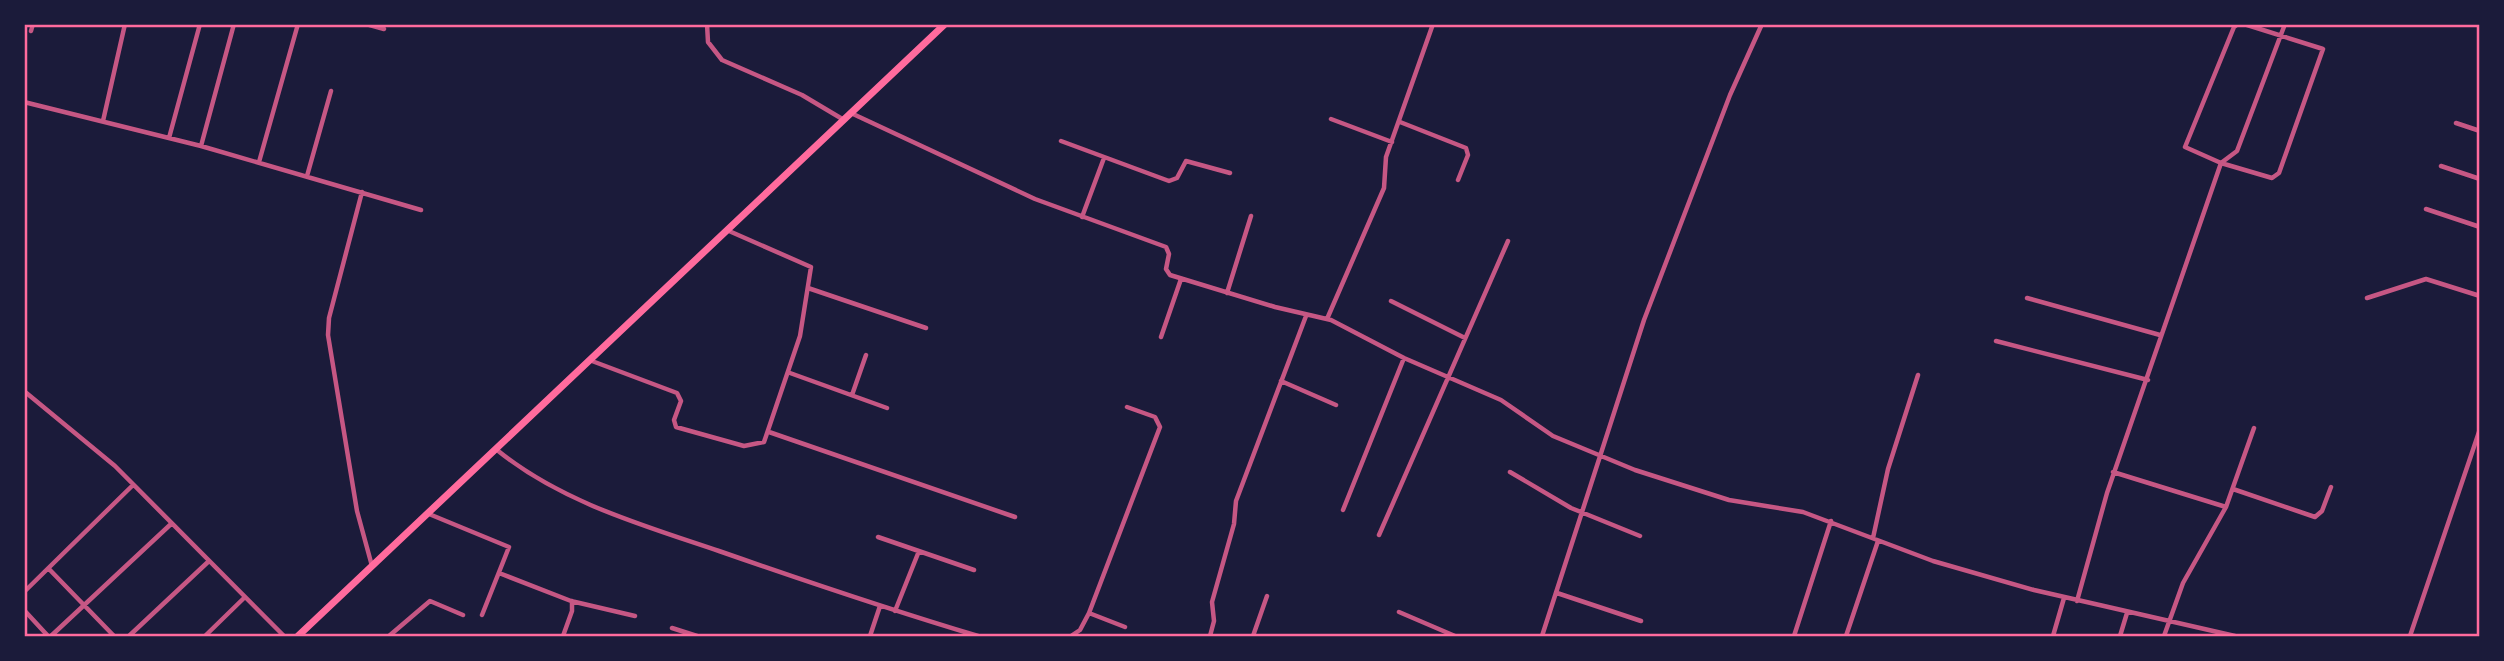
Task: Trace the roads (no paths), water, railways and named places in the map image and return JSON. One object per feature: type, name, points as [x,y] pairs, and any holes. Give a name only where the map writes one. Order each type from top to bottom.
[{"type":"main road","points":[[298,636],[946,24]]},
{"type":"street","points":[[31,32],[33,24]]},
{"type":"street","points":[[103,121],[125,24]]},
{"type":"street","points":[[169,138],[200,24]]},
{"type":"street","points":[[201,146],[234,24]]},
{"type":"street","points":[[259,162],[298,24]]},
{"type":"street","points":[[366,24],[384,29]]},
{"type":"street","points":[[707,24],[708,42],[722,60],[802,95],[845,120]]},
{"type":"street","points":[[1327,319],[1384,188],[1386,157],[1433,24]]},
{"type":"street","points":[[1542,636],[1580,513],[1671,245],[1730,95],[1762,24]]},
{"type":"street","points":[[2238,24],[2185,147],[2221,163],[2272,178],[2279,173],[2323,49],[2244,24]]},
{"type":"street","points":[[2077,601],[2113,472],[2148,380],[2160,335],[2221,163],[2236,151],[2285,24]]},
{"type":"street","points":[[307,176],[331,92]]},
{"type":"street","points":[[24,102],[201,146],[421,209]]},
{"type":"street","points":[[853,114],[1029,196],[1166,247],[1169,252],[1167,272],[1181,279],[1306,316],[1327,319],[1404,358],[1501,400],[1538,428],[1600,457],[1718,497],[1782,507],[1831,521],[1933,561],[2064,598],[2235,636]]},
{"type":"street","points":[[1331,119],[1392,142]]},
{"type":"street","points":[[1400,122],[1466,148],[1468,155],[1458,180]]},
{"type":"street","points":[[2456,123],[2480,131]]},
{"type":"street","points":[[1060,141],[1169,181],[1177,178],[1186,160],[1230,173]]},
{"type":"street","points":[[1082,217],[1104,158]]},
{"type":"street","points":[[2441,166],[2480,179]]},
{"type":"street","points":[[362,192],[327,335],[357,511],[372,567]]},
{"type":"street","points":[[2426,209],[2480,227]]},
{"type":"street","points":[[1227,293],[1251,216]]},
{"type":"street","points":[[592,361],[677,393],[681,401],[674,423],[682,429],[747,447],[764,442],[790,373],[802,331],[811,268],[808,264],[729,231]]},
{"type":"street","points":[[1379,535],[1508,241]]},
{"type":"street","points":[[1161,337],[1181,279]]},
{"type":"street","points":[[2367,298],[2426,279],[2480,296]]},
{"type":"street","points":[[808,288],[926,328]]},
{"type":"street","points":[[2027,298],[2160,335]]},
{"type":"street","points":[[1391,302],[1465,338]]},
{"type":"street","points":[[1210,636],[1214,621],[1212,602],[1234,524],[1236,500],[1306,316]]},
{"type":"street","points":[[1996,341],[2148,380]]},
{"type":"street","points":[[852,395],[866,355]]},
{"type":"street","points":[[1343,510],[1404,358]]},
{"type":"street","points":[[790,373],[887,408]]},
{"type":"street","points":[[1846,636],[1875,539],[1888,470],[1918,375]]},
{"type":"street","points":[[1281,381],[1335,405]]},
{"type":"street","points":[[24,391],[115,466],[284,636]]},
{"type":"street","points":[[1071,636],[1080,630],[1089,613],[1160,427],[1154,417],[1127,407]]},
{"type":"street","points":[[2164,636],[2183,583],[2226,507],[2254,428]]},
{"type":"street","points":[[2410,636],[2480,429]]},
{"type":"street","points":[[769,432],[1015,517]]},
{"type":"street","points":[[497,450],[519,468],[575,499],[880,606],[978,636]]},
{"type":"street","points":[[1510,472],[1580,513],[1640,536]]},
{"type":"street","points":[[2113,472],[2226,507]]},
{"type":"street","points":[[24,592],[133,485]]},
{"type":"street","points":[[2233,489],[2315,517],[2322,511],[2331,487]]},
{"type":"street","points":[[429,513],[509,547],[482,615]]},
{"type":"street","points":[[1794,636],[1831,521]]},
{"type":"street","points":[[24,610],[49,636],[171,524]]},
{"type":"street","points":[[878,537],[974,570]]},
{"type":"street","points":[[895,611],[919,551]]},
{"type":"street","points":[[129,636],[209,561]]},
{"type":"street","points":[[49,569],[114,636]]},
{"type":"street","points":[[499,573],[572,601],[635,616]]},
{"type":"street","points":[[1557,593],[1640,621]]},
{"type":"street","points":[[1253,636],[1267,596]]},
{"type":"street","points":[[205,636],[244,598]]},
{"type":"street","points":[[2053,636],[2064,598]]},
{"type":"street","points":[[389,636],[429,601],[463,615]]},
{"type":"street","points":[[563,636],[572,611],[572,601]]},
{"type":"street","points":[[870,636],[880,606]]},
{"type":"street","points":[[1399,612],[1455,636]]},
{"type":"street","points":[[1089,613],[1125,626]]},
{"type":"street","points":[[2120,636],[2127,613]]},
{"type":"street","points":[[672,628],[697,636]]}]
